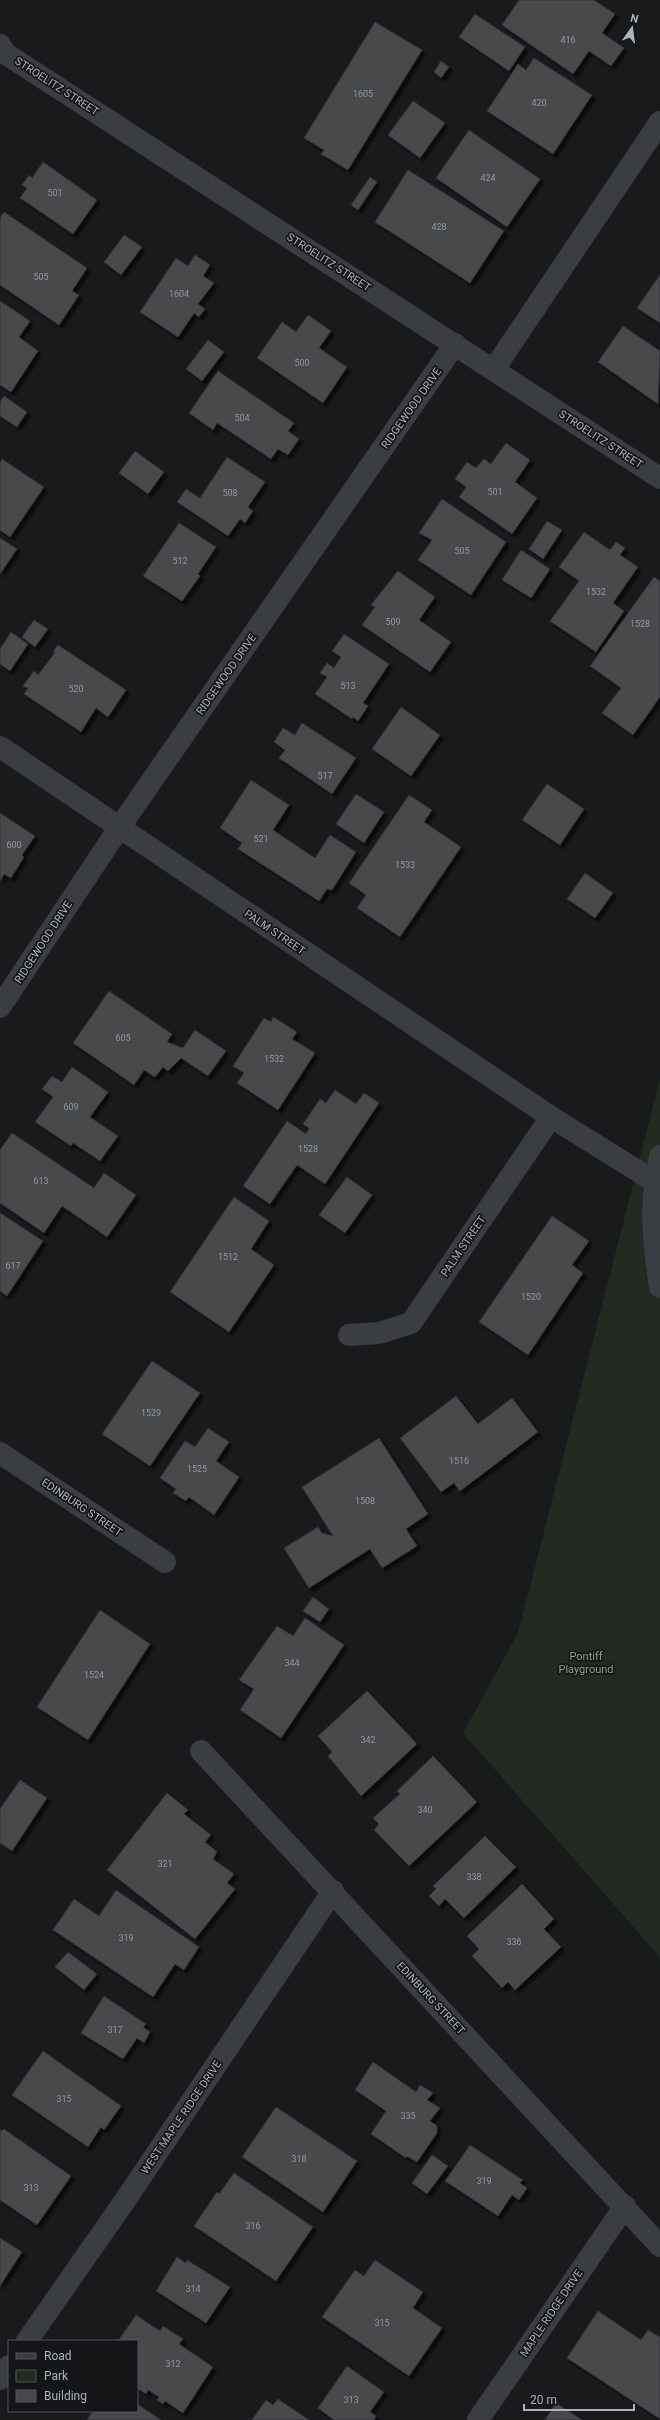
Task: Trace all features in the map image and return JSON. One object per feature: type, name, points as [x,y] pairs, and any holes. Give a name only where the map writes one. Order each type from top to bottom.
[{"type":"street","name":"STROELITZ STREET","points":[[2,54],[494,369],[660,478]]},
{"type":"street","points":[[494,369],[660,122]]},
{"type":"street","name":"RIDGEWOOD DRIVE","points":[[0,1007],[119,828],[455,344]]},
{"type":"street","name":"PALM STREET","points":[[0,747],[551,1117],[654,1180]]},
{"type":"street","name":"PALM STREET","points":[[349,1335],[379,1333],[411,1323],[551,1117]]},
{"type":"street","points":[[660,1156],[654,1180],[652,1210],[660,1287]]},
{"type":"street","name":"EDINBURG STREET","points":[[0,1453],[165,1562]]},
{"type":"street","name":"EDINBURG STREET","points":[[201,1751],[333,1891],[625,2206],[660,2246]]},
{"type":"street","name":"WEST MAPLE RIDGE DRIVE","points":[[28,2340],[126,2200],[333,1891]]},
{"type":"street","name":"MAPLE RIDGE DRIVE","points":[[478,2420],[625,2206]]},
{"type":"street","points":[[0,2379],[8,2367]]},
{"type":"green space","name":"Pontiff Playground","points":[[660,1079],[660,1957],[463,1733],[518,1633]]},
{"type":"building","points":[[519,0],[594,0],[615,14],[602,33],[624,48],[611,66],[589,51],[573,74],[502,25]]},
{"type":"building","points":[[475,14],[525,47],[509,71],[459,37]]},
{"type":"building","points":[[375,22],[422,50],[348,170],[321,154],[324,150],[304,138]]},
{"type":"building","points":[[534,58],[592,95],[553,154],[487,111],[518,64],[526,70]]},
{"type":"building","points":[[441,61],[449,67],[441,78],[434,72]]},
{"type":"building","points":[[413,101],[445,123],[420,158],[388,135]]},
{"type":"building","points":[[469,130],[540,179],[507,227],[436,178]]},
{"type":"building","points":[[43,162],[97,200],[73,234],[20,198],[27,188],[22,185],[29,175],[32,178]]},
{"type":"building","points":[[408,170],[504,231],[470,283],[375,222]]},
{"type":"building","points":[[370,177],[377,182],[358,210],[351,205]]},
{"type":"building","points":[[4,212],[87,268],[72,291],[79,295],[59,325],[0,285],[0,218]]},
{"type":"building","points":[[124,235],[142,247],[121,275],[104,262]]},
{"type":"building","points":[[195,255],[210,265],[203,276],[214,283],[198,304],[205,309],[199,317],[194,313],[178,337],[140,312],[176,258],[188,266]]},
{"type":"building","points":[[660,275],[660,323],[637,308]]},
{"type":"building","points":[[0,301],[30,321],[19,337],[38,351],[11,392],[0,385]]},
{"type":"building","points":[[308,315],[331,331],[319,348],[347,367],[323,403],[257,358],[282,322],[296,332]]},
{"type":"building","points":[[623,326],[660,351],[658,404],[598,362]]},
{"type":"building","points":[[208,340],[224,352],[202,381],[186,369]]},
{"type":"building","points":[[218,371],[294,423],[288,431],[299,439],[288,455],[278,449],[271,459],[217,423],[213,430],[189,413]]},
{"type":"building","points":[[4,396],[27,412],[17,427],[0,416],[0,402]]},
{"type":"building","points":[[506,443],[530,460],[515,482],[537,498],[512,534],[459,497],[466,487],[455,479],[467,462],[476,468],[484,459],[491,464]]},
{"type":"building","points":[[135,451],[164,472],[148,494],[119,473]]},
{"type":"building","points":[[227,457],[265,482],[248,507],[253,511],[245,523],[240,519],[228,536],[177,502],[186,489],[200,498]]},
{"type":"building","points":[[2,459],[44,487],[10,537],[0,530],[0,463]]},
{"type":"building","points":[[442,499],[506,542],[471,595],[418,560],[432,540],[419,533]]},
{"type":"building","points":[[547,521],[562,530],[543,559],[529,549]]},
{"type":"building","points":[[179,523],[216,547],[198,574],[200,576],[182,601],[143,576]]},
{"type":"building","points":[[584,532],[610,550],[616,542],[625,548],[620,555],[638,567],[613,603],[624,611],[596,652],[550,621],[579,581],[559,567]]},
{"type":"building","points":[[0,538],[17,549],[0,574]]},
{"type":"building","points":[[521,550],[550,569],[531,598],[502,580]]},
{"type":"building","points":[[398,571],[435,597],[419,620],[451,642],[430,672],[362,625],[375,607],[371,605]]},
{"type":"building","points":[[654,577],[660,581],[660,697],[633,735],[602,713],[621,688],[590,666]]},
{"type":"building","points":[[34,620],[48,629],[35,647],[22,637]]},
{"type":"building","points":[[11,632],[28,644],[10,671],[0,664],[0,649]]},
{"type":"building","points":[[344,634],[389,664],[363,703],[368,706],[358,721],[353,717],[352,719],[315,694],[327,677],[320,673],[327,663],[334,668],[341,657],[332,651]]},
{"type":"building","points":[[58,645],[126,690],[108,717],[96,708],[81,732],[24,694],[28,688],[23,686],[34,671],[38,675],[54,654],[54,650]]},
{"type":"building","points":[[401,707],[440,735],[411,776],[372,749]]},
{"type":"building","points":[[302,723],[356,758],[332,794],[279,758],[285,750],[274,742],[283,728],[295,735]]},
{"type":"building","points":[[251,780],[289,805],[273,830],[315,858],[330,835],[356,852],[332,890],[327,889],[319,901],[238,849],[242,843],[220,828]]},
{"type":"building","points":[[547,784],[584,809],[560,845],[522,820]]},
{"type":"building","points":[[356,794],[384,812],[364,843],[336,824]]},
{"type":"building","points":[[409,795],[432,810],[424,822],[461,847],[400,937],[357,908],[366,895],[349,883]]},
{"type":"building","points":[[0,813],[35,836],[22,855],[24,857],[11,878],[4,874],[0,881]]},
{"type":"building","points":[[585,873],[613,893],[595,918],[567,899]]},
{"type":"building","points":[[109,991],[172,1034],[167,1042],[183,1048],[195,1030],[226,1051],[208,1076],[181,1058],[168,1071],[163,1067],[155,1077],[144,1070],[134,1085],[73,1043]]},
{"type":"building","points":[[273,1017],[297,1032],[292,1039],[315,1053],[278,1110],[237,1083],[244,1073],[233,1066],[264,1018],[271,1022]]},
{"type":"building","points":[[72,1067],[108,1092],[90,1117],[118,1136],[100,1161],[73,1143],[71,1146],[35,1122],[53,1097],[42,1089],[52,1076],[62,1082]]},
{"type":"building","points":[[335,1090],[356,1104],[364,1093],[379,1103],[325,1184],[297,1165],[270,1204],[243,1186],[287,1121],[306,1134],[309,1128],[303,1124],[320,1099],[326,1103]]},
{"type":"building","points":[[12,1133],[94,1188],[104,1173],[136,1195],[107,1237],[62,1206],[44,1233],[0,1203],[0,1150]]},
{"type":"building","points":[[347,1177],[372,1195],[345,1233],[319,1215]]},
{"type":"building","points":[[234,1197],[269,1221],[251,1249],[274,1265],[229,1332],[170,1292]]},
{"type":"building","points":[[0,1213],[43,1241],[7,1296],[0,1291]]},
{"type":"building","points":[[552,1216],[589,1241],[572,1265],[583,1273],[528,1355],[479,1322]]},
{"type":"building","points":[[152,1361],[200,1393],[150,1466],[102,1434]]},
{"type":"building","points":[[456,1396],[478,1424],[512,1398],[538,1432],[460,1491],[454,1483],[441,1492],[400,1438]]},
{"type":"building","points":[[208,1428],[229,1442],[216,1461],[239,1477],[214,1515],[189,1497],[186,1501],[173,1493],[176,1489],[160,1478],[185,1441],[195,1447]]},
{"type":"building","points":[[379,1438],[428,1514],[406,1529],[417,1546],[382,1568],[370,1549],[309,1588],[284,1548],[318,1527],[322,1533],[333,1536],[302,1487]]},
{"type":"building","points":[[313,1597],[329,1609],[320,1622],[303,1611]]},
{"type":"building","points":[[100,1610],[150,1644],[88,1740],[37,1707]]},
{"type":"building","points":[[305,1618],[344,1645],[281,1738],[240,1710],[254,1689],[239,1680],[277,1626],[293,1636]]},
{"type":"building","points":[[367,1691],[417,1744],[361,1796],[328,1756],[332,1752],[318,1736]]},
{"type":"building","points":[[433,1756],[477,1802],[409,1866],[374,1830],[379,1824],[373,1818],[400,1794],[397,1791]]},
{"type":"building","points":[[20,1780],[47,1798],[12,1851],[0,1843],[0,1809]]},
{"type":"building","points":[[167,1793],[188,1810],[184,1814],[211,1835],[205,1842],[217,1852],[213,1859],[234,1874],[227,1883],[235,1889],[195,1939],[107,1870]]},
{"type":"building","points":[[485,1836],[516,1867],[464,1918],[445,1899],[439,1906],[429,1896],[436,1889],[433,1886]]},
{"type":"building","points":[[522,1884],[554,1919],[544,1929],[561,1947],[515,1990],[508,1982],[502,1988],[472,1956],[479,1949],[467,1936]]},
{"type":"building","points":[[116,1890],[199,1947],[184,1970],[175,1964],[153,1997],[53,1930],[74,1899],[99,1916]]},
{"type":"building","points":[[68,1952],[97,1974],[84,1990],[55,1967]]},
{"type":"building","points":[[104,1996],[146,2024],[143,2027],[150,2032],[144,2043],[137,2038],[123,2059],[81,2033]]},
{"type":"building","points":[[43,2051],[121,2106],[104,2130],[101,2127],[88,2147],[12,2095]]},
{"type":"building","points":[[373,2062],[416,2092],[420,2085],[433,2093],[427,2100],[440,2108],[430,2121],[437,2126],[437,2133],[417,2162],[407,2156],[406,2158],[371,2134],[386,2111],[355,2090]]},
{"type":"building","points":[[276,2107],[357,2161],[323,2212],[242,2157]]},
{"type":"building","points":[[4,2129],[71,2176],[37,2225],[0,2200],[0,2130],[2,2131]]},
{"type":"building","points":[[470,2145],[523,2180],[520,2183],[527,2188],[519,2200],[512,2195],[498,2216],[445,2181]]},
{"type":"building","points":[[432,2155],[448,2166],[427,2194],[412,2183]]},
{"type":"building","points":[[234,2173],[313,2227],[276,2281],[194,2226],[217,2192],[219,2194]]},
{"type":"building","points":[[0,2238],[22,2252],[0,2286]]},
{"type":"building","points":[[177,2257],[186,2263],[187,2260],[230,2287],[206,2323],[156,2291]]},
{"type":"building","points":[[375,2260],[423,2292],[413,2308],[442,2328],[409,2376],[322,2317],[355,2270],[364,2276]]},
{"type":"building","points":[[598,2311],[641,2340],[648,2330],[660,2337],[660,2419],[567,2358]]},
{"type":"building","points":[[136,2315],[160,2331],[163,2326],[183,2339],[179,2344],[213,2367],[183,2413],[165,2401],[163,2404],[157,2400],[159,2397],[148,2390],[146,2394],[138,2389],[138,2340],[119,2340]]},
{"type":"building","points":[[347,2366],[384,2392],[370,2412],[376,2416],[374,2420],[334,2420],[318,2408]]},
{"type":"building","points":[[278,2399],[309,2420],[252,2420],[266,2400],[273,2405]]},
{"type":"building","points":[[556,2403],[582,2420],[545,2420]]},
{"type":"building","points":[[138,2405],[161,2420],[87,2420],[92,2412],[138,2412]]}]
